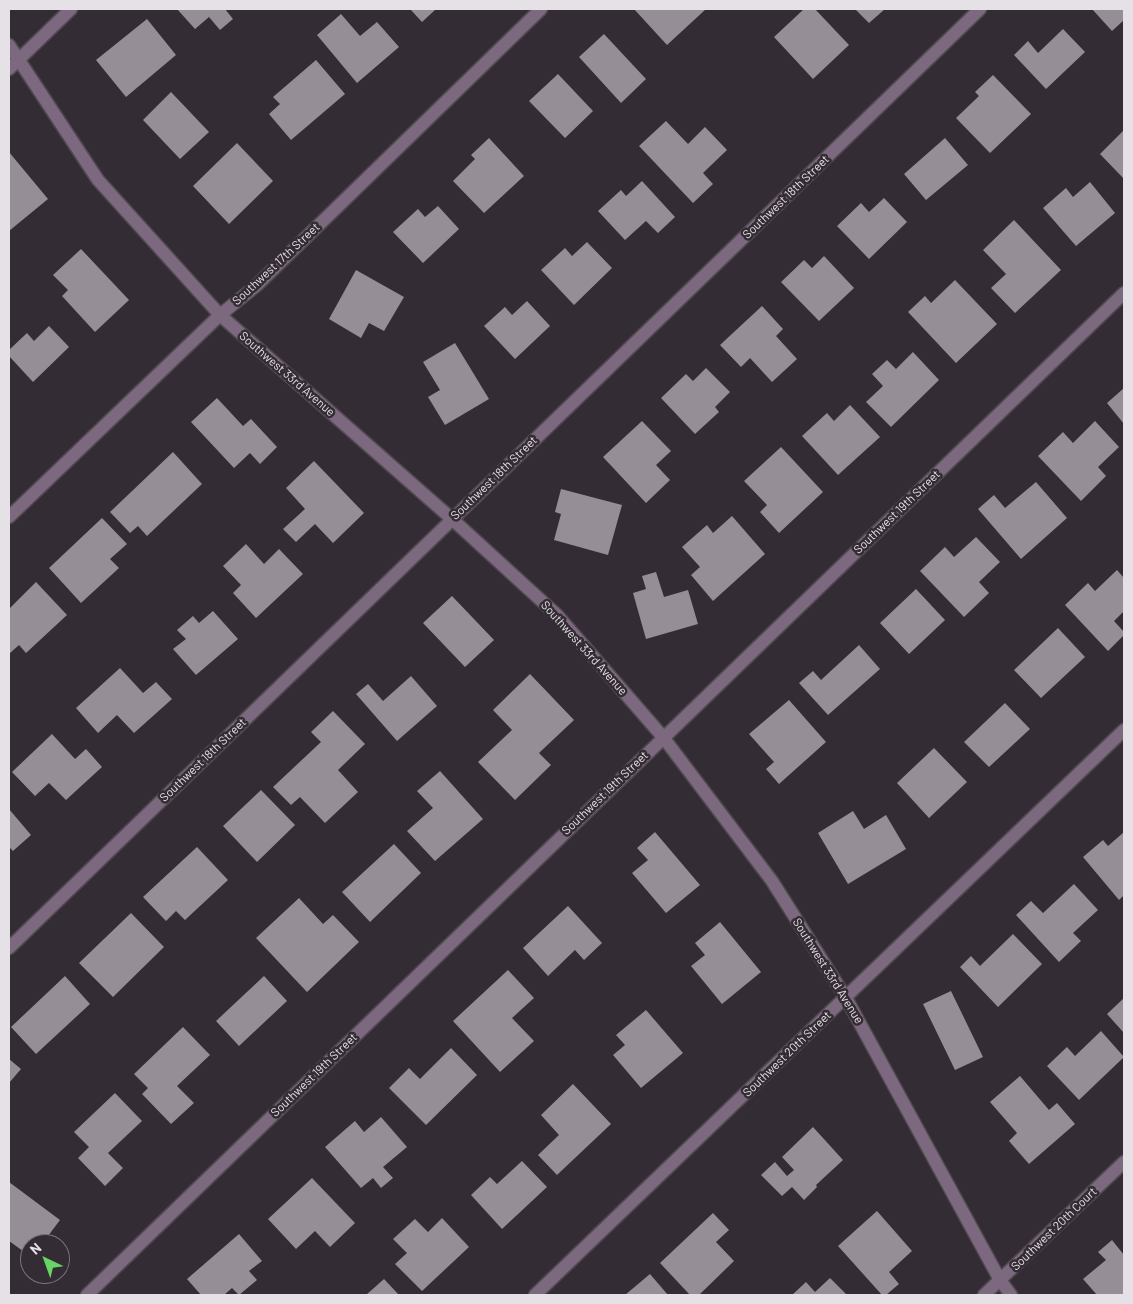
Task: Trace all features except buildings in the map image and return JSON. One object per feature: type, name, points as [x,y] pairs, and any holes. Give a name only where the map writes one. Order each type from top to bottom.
[{"type":"street","points":[[13,65],[71,9]]},
{"type":"street","name":"Southwest 17th Street","points":[[9,517],[220,315],[257,285],[541,9]]},
{"type":"street","name":"Southwest 18th Street","points":[[9,948],[980,9]]},
{"type":"street","name":"Southwest 33rd Avenue","points":[[9,45],[13,65],[98,180],[220,315],[452,519],[557,615],[663,737],[772,881],[846,998],[1000,1280],[1011,1295]]},
{"type":"street","name":"Southwest 19th Street","points":[[87,1295],[1124,293]]},
{"type":"street","name":"Southwest 20th Street","points":[[535,1295],[1124,730]]},
{"type":"street","name":"Southwest 20th Court","points":[[984,1295],[1124,1162]]}]
